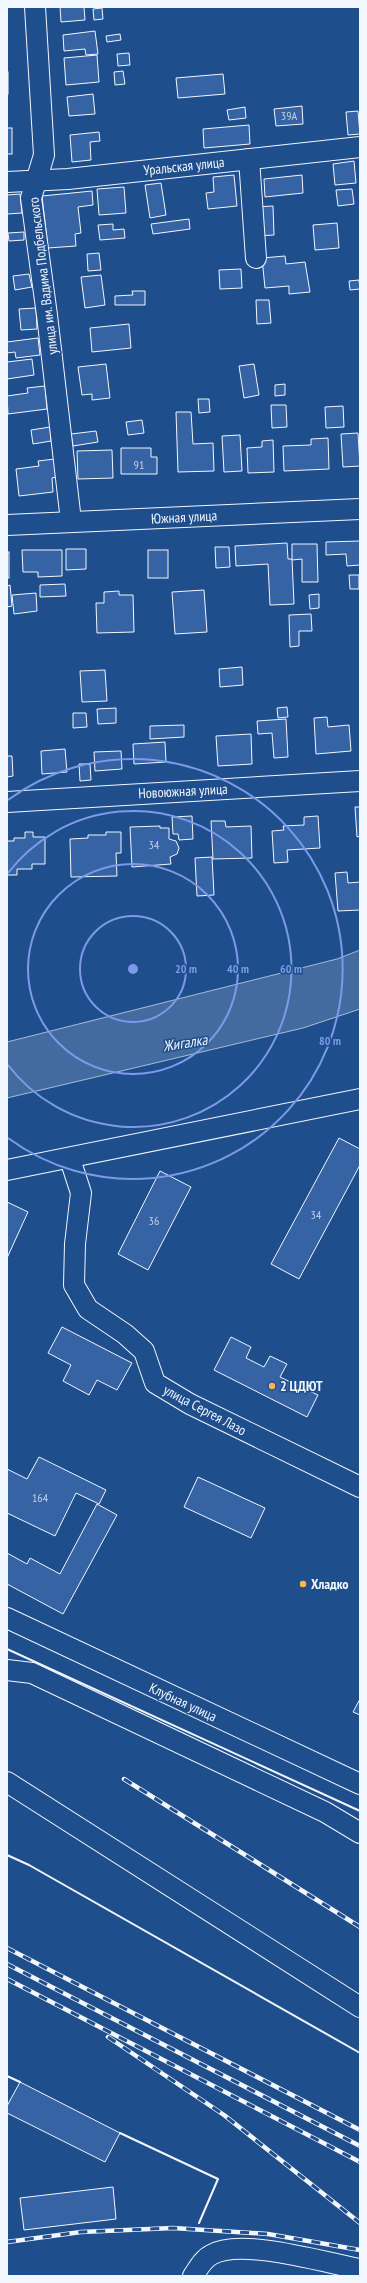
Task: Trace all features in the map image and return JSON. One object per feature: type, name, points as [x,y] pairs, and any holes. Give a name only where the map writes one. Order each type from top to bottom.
[{"type":"street","name":"улица им. Вадима Подбельского","points":[[35,7],[44,155],[31,198],[47,315],[71,522]]},
{"type":"street","name":"Уральская улица","points":[[7,182],[35,181],[360,147]]},
{"type":"street","points":[[249,159],[256,258]]},
{"type":"street","name":"Южная улица","points":[[7,525],[360,509]]},
{"type":"street","name":"Новоюжная улица","points":[[7,802],[360,781]]},
{"type":"street","points":[[7,1170],[70,1159],[360,1099]]},
{"type":"street","name":"улица Сергея Лазо","points":[[70,1159],[81,1193],[75,1244],[74,1284],[88,1309],[125,1334],[144,1351],[155,1383],[190,1404],[360,1487]]},
{"type":"street","name":"Клубная улица","points":[[7,1618],[360,1784]]},
{"type":"street","points":[[7,1670],[32,1673],[318,1809],[360,1832]]},
{"type":"street","points":[[7,1782],[360,2007]]},
{"type":"street","points":[[193,2276],[210,2255],[222,2250],[238,2248],[259,2250],[360,2269]]},
{"type":"water","name":"Жигалка","points":[[360,950],[360,1009],[303,1028],[7,1098],[7,1042],[337,959]]},
{"type":"building","points":[[60,7],[84,7],[85,20],[61,22]]},
{"type":"building","points":[[102,8],[103,19],[94,20],[93,9]]},
{"type":"building","points":[[95,31],[98,54],[86,55],[85,49],[64,51],[63,35]]},
{"type":"building","points":[[120,34],[121,40],[107,42],[106,36]]},
{"type":"building","points":[[129,53],[130,65],[118,66],[117,54]]},
{"type":"building","points":[[97,55],[99,82],[66,85],[64,58]]},
{"type":"building","points":[[123,71],[125,84],[115,85],[114,72]]},
{"type":"building","points":[[8,72],[8,94],[7,94]]},
{"type":"building","points":[[223,74],[225,94],[178,98],[176,78]]},
{"type":"building","points":[[93,94],[95,114],[69,116],[67,97]]},
{"type":"building","points":[[302,106],[303,124],[276,126],[274,109]]},
{"type":"building","points":[[245,107],[246,118],[229,120],[227,110]]},
{"type":"building","points":[[358,111],[360,134],[348,135],[346,112]]},
{"type":"building","points":[[249,125],[250,144],[204,148],[203,129]]},
{"type":"building","points":[[7,128],[12,128],[12,154],[7,154]]},
{"type":"building","points":[[99,132],[100,141],[90,142],[91,160],[72,162],[70,135]]},
{"type":"building","points":[[354,161],[356,183],[335,185],[333,164]]},
{"type":"building","points":[[234,175],[237,206],[208,209],[206,193],[214,192],[213,177]]},
{"type":"building","points":[[302,175],[303,193],[265,197],[264,179]]},
{"type":"building","points":[[161,183],[166,215],[150,218],[145,185]]},
{"type":"building","points":[[124,187],[126,213],[99,215],[97,189]]},
{"type":"building","points":[[352,189],[354,204],[338,206],[336,190]]},
{"type":"building","points":[[92,191],[93,205],[78,207],[81,233],[75,234],[76,246],[48,248],[42,196]]},
{"type":"building","points":[[20,194],[22,213],[7,214],[7,195]]},
{"type":"building","points":[[273,206],[274,235],[256,236],[254,207]]},
{"type":"building","points":[[189,219],[190,229],[153,234],[151,224]]},
{"type":"building","points":[[337,223],[339,248],[315,250],[313,225]]},
{"type":"building","points":[[113,224],[113,230],[124,229],[125,238],[100,240],[98,225]]},
{"type":"building","points":[[24,232],[24,240],[9,241],[8,233]]},
{"type":"building","points":[[99,253],[101,270],[88,271],[87,254]]},
{"type":"building","points":[[285,256],[286,264],[305,262],[310,292],[289,294],[289,286],[265,288],[262,258]]},
{"type":"building","points":[[241,269],[242,288],[220,289],[219,270]]},
{"type":"building","points":[[29,274],[32,287],[15,290],[13,276]]},
{"type":"building","points":[[101,275],[105,305],[85,308],[81,277]]},
{"type":"building","points":[[359,280],[360,289],[350,290],[349,281]]},
{"type":"building","points":[[132,291],[145,291],[145,305],[115,305],[115,296],[133,295]]},
{"type":"building","points":[[256,300],[269,300],[271,323],[257,324]]},
{"type":"building","points":[[36,308],[37,329],[21,330],[19,309]]},
{"type":"building","points":[[129,324],[131,348],[92,352],[90,328]]},
{"type":"building","points":[[38,338],[40,355],[16,358],[15,352],[7,353],[7,342]]},
{"type":"building","points":[[32,359],[34,375],[7,379],[7,362]]},
{"type":"building","points":[[106,364],[110,398],[92,400],[92,394],[82,395],[78,367]]},
{"type":"building","points":[[254,364],[259,395],[244,398],[239,366]]},
{"type":"building","points":[[285,384],[285,395],[275,396],[275,385]]},
{"type":"building","points":[[45,386],[47,409],[8,414],[7,396],[28,393],[27,388]]},
{"type":"building","points":[[198,399],[209,399],[210,412],[199,413]]},
{"type":"building","points":[[271,405],[286,405],[287,427],[272,428]]},
{"type":"building","points":[[343,406],[344,427],[326,428],[325,407]]},
{"type":"building","points":[[176,412],[191,412],[193,444],[213,443],[214,471],[178,472]]},
{"type":"building","points":[[142,420],[144,433],[128,435],[126,422]]},
{"type":"building","points":[[50,427],[51,441],[33,444],[31,430]]},
{"type":"building","points":[[96,431],[98,442],[73,446],[71,434]]},
{"type":"building","points":[[358,433],[360,466],[343,467],[341,434]]},
{"type":"building","points":[[240,435],[242,471],[224,472],[222,436]]},
{"type":"building","points":[[328,438],[329,469],[284,471],[283,446],[311,445],[311,439]]},
{"type":"building","points":[[273,440],[274,472],[248,473],[247,448],[262,447],[262,441]]},
{"type":"building","points":[[121,448],[151,448],[151,457],[157,457],[157,474],[121,474]]},
{"type":"building","points":[[112,450],[113,478],[78,479],[77,451]]},
{"type":"building","points":[[55,459],[57,477],[52,478],[53,492],[19,496],[16,469],[39,466],[38,461]]},
{"type":"building","points":[[360,541],[360,565],[347,566],[346,554],[326,555],[326,542]]},
{"type":"building","points":[[287,543],[288,559],[292,559],[294,604],[270,605],[268,564],[236,566],[235,546]]},
{"type":"building","points":[[292,544],[317,544],[318,582],[302,582],[302,559],[292,560]]},
{"type":"building","points":[[215,547],[229,547],[230,567],[216,568]]},
{"type":"building","points":[[66,549],[86,549],[86,569],[66,570]]},
{"type":"building","points":[[22,550],[62,550],[62,576],[38,577],[38,572],[23,572]]},
{"type":"building","points":[[148,550],[168,550],[168,578],[148,578]]},
{"type":"building","points":[[7,552],[9,552],[9,578],[7,578]]},
{"type":"building","points":[[349,575],[359,575],[359,589],[350,589]]},
{"type":"building","points":[[65,584],[66,596],[40,597],[40,585]]},
{"type":"building","points":[[10,585],[12,606],[7,607],[7,586]]},
{"type":"building","points":[[204,590],[207,632],[175,634],[172,592]]},
{"type":"building","points":[[119,591],[119,595],[133,595],[134,632],[97,633],[96,603],[104,603],[104,592]]},
{"type":"building","points":[[36,593],[37,611],[14,614],[12,595]]},
{"type":"building","points":[[319,594],[319,608],[310,609],[309,595]]},
{"type":"building","points":[[311,614],[312,631],[299,631],[299,646],[290,647],[289,615]]},
{"type":"building","points":[[242,667],[243,685],[220,687],[219,669]]},
{"type":"building","points":[[105,670],[107,701],[82,702],[80,671]]},
{"type":"building","points":[[287,707],[288,717],[278,718],[277,708]]},
{"type":"building","points":[[116,708],[116,723],[98,724],[97,709]]},
{"type":"building","points":[[73,713],[86,713],[87,727],[73,728]]},
{"type":"building","points":[[327,717],[328,727],[349,725],[351,751],[316,754],[314,718]]},
{"type":"building","points":[[286,719],[288,757],[274,758],[272,733],[258,734],[257,721]]},
{"type":"building","points":[[184,725],[184,737],[150,739],[150,726]]},
{"type":"building","points":[[251,734],[252,764],[218,766],[216,736]]},
{"type":"building","points":[[165,742],[166,762],[134,764],[133,744]]},
{"type":"building","points":[[65,749],[67,772],[42,774],[41,751]]},
{"type":"building","points":[[121,751],[122,769],[95,771],[94,752]]},
{"type":"building","points":[[7,756],[12,756],[13,776],[7,777]]},
{"type":"building","points":[[79,764],[90,764],[91,780],[80,781]]},
{"type":"building","points":[[355,807],[360,807],[360,836],[357,837]]},
{"type":"building","points":[[192,816],[193,839],[179,840],[178,834],[173,834],[172,817]]},
{"type":"building","points":[[318,816],[320,848],[287,850],[288,862],[274,863],[272,831],[284,830],[283,826],[304,825],[304,817]]},
{"type":"building","points":[[211,821],[225,821],[226,827],[251,826],[252,858],[213,859]]},
{"type":"building","points":[[160,826],[160,828],[169,828],[169,839],[176,841],[179,848],[177,854],[170,857],[171,864],[132,867],[130,827]]},
{"type":"building","points":[[25,832],[33,832],[33,837],[45,837],[45,864],[32,864],[32,869],[17,869],[17,875],[7,875],[7,841],[14,841],[14,838],[25,838]]},
{"type":"building","points":[[106,832],[121,832],[121,853],[116,853],[117,876],[71,877],[70,839],[88,838],[88,835],[106,835]]},
{"type":"building","points":[[212,857],[214,895],[197,896],[195,858]]},
{"type":"building","points":[[347,872],[348,883],[360,882],[360,910],[338,911],[335,873]]},
{"type":"building","points":[[339,1138],[360,1149],[360,1165],[299,1279],[271,1264]]},
{"type":"building","points":[[160,1171],[191,1187],[148,1270],[118,1254]]},
{"type":"building","points":[[7,1202],[28,1212],[7,1258]]},
{"type":"building","points":[[62,1327],[132,1363],[117,1390],[97,1380],[89,1395],[63,1381],[71,1365],[48,1353]]},
{"type":"building","name":"2 ЦДЮТ","points":[[231,1337],[251,1347],[246,1358],[264,1367],[270,1356],[287,1364],[280,1377],[318,1395],[307,1417],[214,1370]]},
{"type":"building","points":[[39,1457],[106,1490],[99,1504],[76,1493],[55,1536],[7,1513],[7,1469],[27,1479]]},
{"type":"building","points":[[198,1477],[265,1508],[251,1538],[184,1507]]},
{"type":"building","points":[[97,1504],[117,1515],[63,1614],[7,1584],[7,1553],[27,1564],[30,1558],[60,1574]]},
{"type":"building","points":[[360,1699],[360,1715],[353,1712]]},
{"type":"building","points":[[20,2082],[120,2133],[105,2162],[7,2113],[7,2106]]},
{"type":"building","points":[[113,2187],[116,2219],[24,2230],[20,2198]]},
{"type":"railway","points":[[124,1779],[360,1927]]},
{"type":"railway","points":[[7,1948],[360,2130]]},
{"type":"railway","points":[[7,1964],[360,2146]]},
{"type":"railway","points":[[7,1979],[360,2162]]},
{"type":"railway","points":[[108,2037],[224,2115],[360,2223]]},
{"type":"railway","points":[[7,2242],[81,2232],[173,2228],[268,2234],[360,2250]]},
{"type":"wall","points":[[7,1649],[360,1811]]},
{"type":"wall","points":[[7,1855],[29,1865],[360,2053]]},
{"type":"wall","points":[[7,2076],[20,2082]]},
{"type":"wall","points":[[120,2133],[218,2179],[199,2223]]},
{"type":"place","name":"2 ЦДЮТ","points":[[272,1386]]},
{"type":"place","name":"Хладко","points":[[303,1584]]}]
